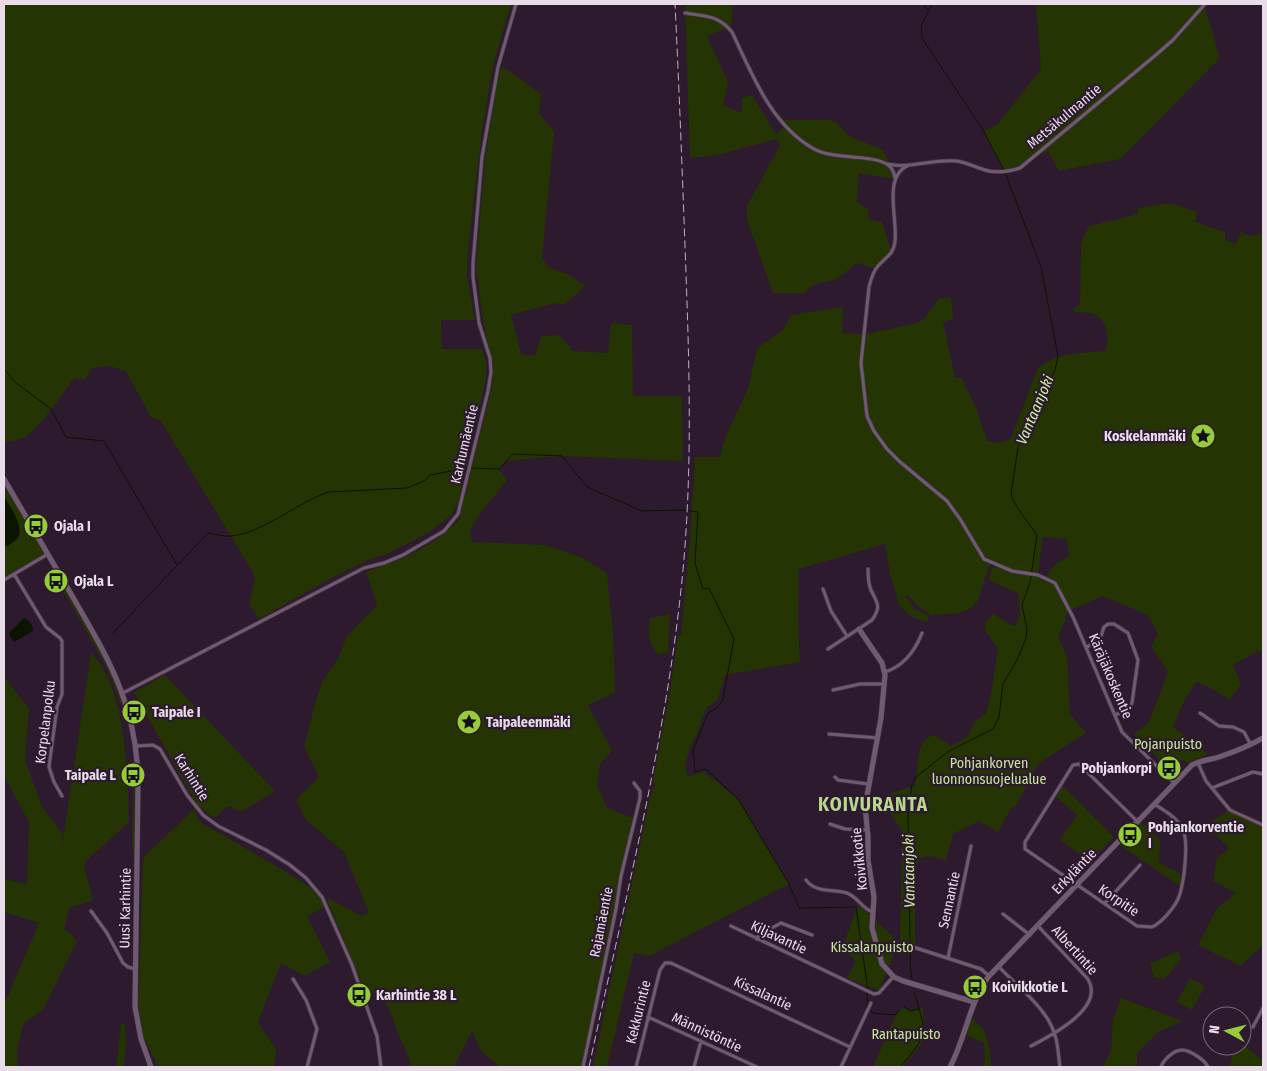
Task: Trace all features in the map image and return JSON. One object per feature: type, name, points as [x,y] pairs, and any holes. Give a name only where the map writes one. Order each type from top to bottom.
[{"type":"street","name":"Karhumäentie","points":[[123,693],[364,568],[384,563],[403,555],[444,531],[458,514],[491,372],[490,358],[479,322],[472,263],[482,157],[498,67],[516,4]]},
{"type":"street","name":"Metsäkulmantie","points":[[685,12],[718,19],[725,23],[732,32],[762,93],[775,113],[802,141],[815,150],[827,154],[887,164],[909,166],[920,163],[955,161],[989,171],[1004,172],[1020,168],[1157,54],[1173,40],[1205,4]]},
{"type":"street","points":[[887,164],[892,168],[896,179]]},
{"type":"street","points":[[896,179],[909,166]]},
{"type":"street","name":"Käräjäkoskentie","points":[[896,179],[893,194],[896,222],[894,251],[878,266],[871,279],[861,352],[867,416],[874,431],[887,449],[947,501],[984,559],[1012,571],[1034,574],[1056,583],[1073,617],[1122,732],[1174,784]]},
{"type":"street","points":[[4,479],[100,644],[123,693],[133,727],[136,746]]},
{"type":"street","points":[[4,580],[48,554]]},
{"type":"street","points":[[828,649],[872,620],[878,608],[878,603],[870,589],[868,569]]},
{"type":"street","name":"Korpelanpolku","points":[[14,574],[46,627],[62,641],[62,694],[57,707],[49,767],[54,782],[62,796]]},
{"type":"street","points":[[823,589],[831,611],[847,636]]},
{"type":"street","points":[[1086,648],[1101,636],[1104,627],[1108,624],[1114,624],[1128,633],[1138,660],[1132,703],[1128,710],[1115,715]]},
{"type":"street","name":"Koivikkotie","points":[[860,629],[882,663],[885,672],[878,738],[865,807],[868,860],[874,897],[872,928],[882,964],[894,977]]},
{"type":"street","points":[[885,672],[896,668],[904,661],[914,650],[922,633]]},
{"type":"street","points":[[833,690],[860,684],[885,684]]},
{"type":"street","points":[[1200,713],[1219,726],[1233,727],[1244,732],[1248,736],[1251,745]]},
{"type":"street","points":[[829,734],[878,738]]},
{"type":"street","name":"Erkyläntie","points":[[950,1067],[961,1044],[980,988],[990,976],[1154,804],[1197,762],[1216,758],[1251,745],[1263,738]]},
{"type":"street","name":"Karhintie","points":[[136,746],[153,745],[160,749],[187,795],[203,815],[218,826],[266,850],[290,865],[306,878],[322,897],[352,965],[377,1036],[381,1067]]},
{"type":"street","name":"Uusi Karhintie","points":[[136,746],[138,793],[136,1016],[143,1047],[151,1067]]},
{"type":"street","points":[[1197,762],[1206,782],[1230,810],[1263,825]]},
{"type":"street","name":"Korpitie","points":[[1138,822],[1079,764],[1073,765],[1024,846],[1026,850],[1138,926],[1147,928],[1155,926],[1177,902],[1186,852],[1185,833],[1174,818],[1154,804]]},
{"type":"street","points":[[1212,788],[1253,772],[1263,774]]},
{"type":"street","points":[[835,777],[838,780],[868,784]]},
{"type":"street","name":"Rajamäentie","points":[[582,1067],[616,909],[621,876],[640,798],[640,791],[634,783]]},
{"type":"street","points":[[830,824],[845,829],[867,830]]},
{"type":"street","name":"Sennantie","points":[[948,958],[971,846]]},
{"type":"street","points":[[1105,903],[1140,865]]},
{"type":"street","points":[[806,880],[809,885],[815,888],[847,893],[873,912]]},
{"type":"street","points":[[91,912],[107,933],[123,963],[128,968],[135,969]]},
{"type":"street","points":[[1003,914],[1030,935]]},
{"type":"street","points":[[757,938],[781,922],[812,935]]},
{"type":"street","name":"Kiljavantie","points":[[731,926],[874,994],[879,993],[894,977]]},
{"type":"street","name":"Albertintie","points":[[1038,926],[1087,978],[1092,986],[1092,996],[1082,1012],[1054,1034]]},
{"type":"street","points":[[908,945],[981,969],[990,976]]},
{"type":"street","name":"Kekkurintie","points":[[636,1067],[660,970],[665,963]]},
{"type":"street","name":"Kissalantie","points":[[665,963],[671,963],[850,1046]]},
{"type":"street","points":[[999,967],[1040,1010],[1051,1025],[1060,1067]]},
{"type":"street","points":[[894,977],[974,1002]]},
{"type":"street","points":[[293,979],[306,1000],[317,1029],[307,1067]]},
{"type":"street","points":[[841,1067],[871,1003]]},
{"type":"street","points":[[1253,1027],[1262,1015],[1263,1008]]},
{"type":"street","name":"Männistöntie","points":[[648,1017],[757,1067]]},
{"type":"street","points":[[1031,1046],[1054,1034]]},
{"type":"street","points":[[694,1067],[701,1041]]},
{"type":"street","points":[[1161,1067],[1163,1061],[1180,1050],[1185,1050],[1201,1059],[1208,1067]]},
{"type":"green space","points":[[4,4],[511,4],[493,66],[482,130],[468,251],[467,276],[475,320],[441,320],[442,349],[482,349],[486,361],[486,379],[458,502],[452,515],[428,533],[324,582],[259,619],[249,604],[255,579],[252,571],[161,421],[151,417],[126,371],[109,366],[92,368],[86,379],[74,378],[50,411],[29,434],[18,440],[4,441]]},
{"type":"green space","points":[[685,4],[733,4],[731,26],[707,36],[728,82],[723,105],[742,113],[742,98],[752,95],[776,134],[786,125],[783,120],[829,120],[837,123],[849,136],[883,150],[889,162],[887,165],[895,179],[859,173],[857,202],[868,209],[869,219],[882,222],[891,251],[888,256],[873,268],[857,263],[837,279],[813,285],[805,293],[773,293],[747,220],[747,206],[780,145],[777,139],[718,155],[690,158]]},
{"type":"green space","points":[[1036,4],[1204,4],[1220,58],[1120,159],[1059,171],[1048,151],[1006,174],[983,132],[998,124],[1041,69]]},
{"type":"green space","points":[[502,66],[541,94],[539,113],[554,132],[542,258],[548,267],[568,274],[585,286],[564,305],[556,303],[511,315],[521,354],[535,356],[541,336],[558,335],[568,344],[572,351],[608,353],[611,323],[632,325],[633,396],[682,396],[683,461],[562,456],[506,461],[499,469],[507,480],[479,515],[470,531],[472,542],[545,545],[581,557],[607,573],[613,632],[615,693],[588,705],[612,751],[600,764],[597,785],[607,808],[633,818],[616,911],[583,1067],[500,1067],[481,1051],[472,1031],[455,1067],[411,1067],[392,1015],[385,1002],[375,993],[369,993],[363,986],[326,897],[360,915],[369,913],[344,852],[306,820],[296,800],[319,777],[304,747],[322,682],[339,657],[347,636],[377,605],[366,572],[416,552],[439,538],[459,520],[490,395],[494,369],[483,322],[476,265],[485,159],[497,83]]},
{"type":"green space","points":[[1161,204],[1175,204],[1197,212],[1195,222],[1225,232],[1225,240],[1236,244],[1241,231],[1252,235],[1263,233],[1263,654],[1260,650],[1233,665],[1241,684],[1230,700],[1207,686],[1196,682],[1184,701],[1173,727],[1208,754],[1187,763],[1183,760],[1177,761],[1172,767],[1166,766],[1134,734],[1149,722],[1168,672],[1151,646],[1158,635],[1148,615],[1103,596],[1071,610],[1061,592],[1070,610],[1065,616],[1066,619],[1058,636],[1067,658],[1070,714],[1086,733],[1039,763],[1015,807],[1011,808],[998,832],[979,821],[953,834],[946,860],[927,856],[920,859],[915,869],[915,948],[900,945],[902,831],[886,807],[891,793],[915,786],[920,749],[928,738],[934,735],[951,746],[968,736],[975,721],[986,713],[998,649],[985,630],[985,622],[994,614],[1015,626],[1020,615],[1018,593],[989,580],[991,569],[997,566],[1012,571],[1048,578],[1046,577],[1053,567],[1069,556],[1067,539],[1043,537],[1038,573],[1012,570],[992,562],[978,600],[968,610],[954,613],[931,615],[917,605],[908,595],[898,600],[890,574],[885,544],[799,569],[798,619],[800,662],[725,675],[718,699],[707,708],[702,718],[699,730],[690,747],[685,766],[688,776],[704,772],[738,799],[789,884],[649,956],[634,953],[607,1067],[593,1067],[650,798],[655,784],[653,780],[670,692],[678,636],[681,635],[695,457],[720,457],[724,440],[748,389],[757,348],[783,330],[791,315],[843,307],[842,333],[867,334],[917,323],[925,318],[939,298],[951,298],[953,319],[943,322],[955,378],[962,378],[976,408],[987,440],[1005,441],[1011,438],[1038,368],[1053,359],[1078,353],[1105,351],[1106,349],[1106,328],[1101,319],[1093,314],[1075,312],[1072,309],[1080,305],[1081,245],[1084,235],[1090,226],[1138,214],[1138,208]]},
{"type":"green space","points":[[4,480],[48,553],[4,581]]},
{"type":"green space","points":[[60,582],[67,590],[110,668],[127,710],[124,711],[105,664]]},
{"type":"green space","points":[[906,597],[915,609],[927,615],[929,619],[927,622],[914,617],[903,609],[897,601]]},
{"type":"green space","points":[[670,614],[668,652],[658,655],[649,637],[650,618]]},
{"type":"green space","points":[[91,653],[103,668],[112,687],[118,709],[126,756],[129,822],[87,860],[84,866],[93,900],[69,908],[64,929],[77,941],[43,1010],[23,1024],[17,1052],[18,1067],[4,1067],[4,1005],[39,923],[4,912],[4,879],[27,884],[29,822],[4,776],[4,677],[29,709],[25,760],[42,807],[63,834],[60,860]]},
{"type":"green space","points":[[165,675],[275,791],[241,812],[229,806],[214,818],[197,805],[134,692]]},
{"type":"green space","points":[[134,778],[137,785],[135,873],[132,841]]},
{"type":"green space","points":[[1063,786],[1114,837],[1090,861],[1060,840],[1077,815],[1056,797]]},
{"type":"green space","points":[[194,809],[200,822],[293,876],[315,891],[325,907],[307,916],[330,962],[304,976],[281,963],[258,1022],[276,1049],[274,1067],[158,1067],[144,1038],[138,1007],[143,858]]},
{"type":"green space","points":[[1230,810],[1263,825],[1263,945],[1241,966],[1198,945],[1217,908],[1236,893],[1213,881],[1217,858],[1229,848],[1214,834],[1213,836],[1209,834],[1205,826]]},
{"type":"green space","points":[[1139,820],[1160,840],[1159,863],[1181,874],[1180,886],[1118,844]]},
{"type":"green space","name":"Kissalanpuisto","points":[[857,907],[861,907],[899,942],[879,991],[847,978],[856,961],[842,949]]},
{"type":"green space","points":[[1178,951],[1181,959],[1165,979],[1154,978],[1150,963]]},
{"type":"green space","points":[[1190,978],[1205,986],[1192,1010],[1177,1002]]},
{"type":"green space","points":[[1121,998],[1183,1021],[1158,1032],[1137,1053],[1137,1067],[1103,1067],[1111,1050],[1113,1019]]},
{"type":"green space","name":"Rantapuisto","points":[[904,1007],[911,1011],[923,1008],[924,1040],[903,1067],[873,1067],[896,1015]]},
{"type":"green space","points":[[971,1018],[984,1029],[990,1051],[991,1067],[982,1067],[985,1060],[984,1043],[964,1034]]},
{"type":"green space","points":[[121,1024],[125,1024],[124,1067],[116,1067]]},
{"type":"green space","points":[[1252,1052],[1263,1061],[1263,1067],[1230,1067],[1232,1056],[1252,1056]]},
{"type":"shaded area","points":[[4,496],[16,516],[20,533],[18,538],[8,546],[4,545]]},
{"type":"shaded area","points":[[24,618],[31,623],[33,631],[14,642],[9,633]]},
{"type":"waterway","points":[[923,4],[928,10]]},
{"type":"waterway","name":"Vantaanjoki","points":[[910,942],[908,814],[912,784],[916,777],[949,751],[993,729],[999,717],[1003,684],[1017,660],[1026,638],[1027,629],[1022,605],[1030,583],[1037,535],[1018,509],[1011,494],[1018,447],[1055,370],[1058,356],[1041,267],[1004,170],[983,130],[922,38],[921,26],[932,4]]},
{"type":"waterway","points":[[4,369],[15,382],[51,409],[66,437],[104,441],[177,565]]},
{"type":"waterway","points":[[471,468],[499,469],[513,454],[562,456],[587,487],[642,511],[681,510],[698,512],[695,563],[703,589],[709,588],[734,639],[723,699],[717,708],[708,713],[693,750],[695,772],[706,769],[738,799],[789,884],[799,908],[856,907],[867,984],[867,1007]]},
{"type":"waterway","points":[[113,633],[208,533],[222,536],[243,534],[329,492],[407,488],[424,481],[430,475],[467,468]]},
{"type":"waterway","name":"Vantaanjoki","points":[[911,951],[912,980]]},
{"type":"waterway","name":"Vantaanjoki","points":[[900,1067],[921,1040],[923,1033],[923,1025],[914,992]]},
{"type":"waterway","points":[[904,1007],[911,1011],[919,1009]]},
{"type":"waterway","points":[[870,1010],[873,1013],[896,1015],[898,1011]]},
{"type":"railway","points":[[589,1067],[655,758],[676,633],[683,570],[688,489],[689,368],[675,4]]},
{"type":"place","name":"Koskelanmäki","points":[[1203,436]]},
{"type":"place","name":"Ojala I","points":[[36,526]]},
{"type":"place","name":"Ojala L","points":[[56,581]]},
{"type":"place","name":"Taipale I","points":[[134,712]]},
{"type":"place","name":"Taipaleenmäki","points":[[469,722]]},
{"type":"place","name":"Pohjankorpi","points":[[1169,768]]},
{"type":"place","name":"Taipale L","points":[[133,775]]},
{"type":"place","name":"Pohjankorventie I","points":[[1130,835]]},
{"type":"place","name":"Koivikkotie L","points":[[975,987]]},
{"type":"place","name":"Karhintie 38 L","points":[[359,995]]},
{"type":"district","name":"KOIVURANTA","points":[[873,804]]},
{"type":"park label","name":"Pojanpuisto","points":[[1168,744]]},
{"type":"park label","name":"Pohjankorven luonnonsuojelualue","points":[[989,772]]}]
